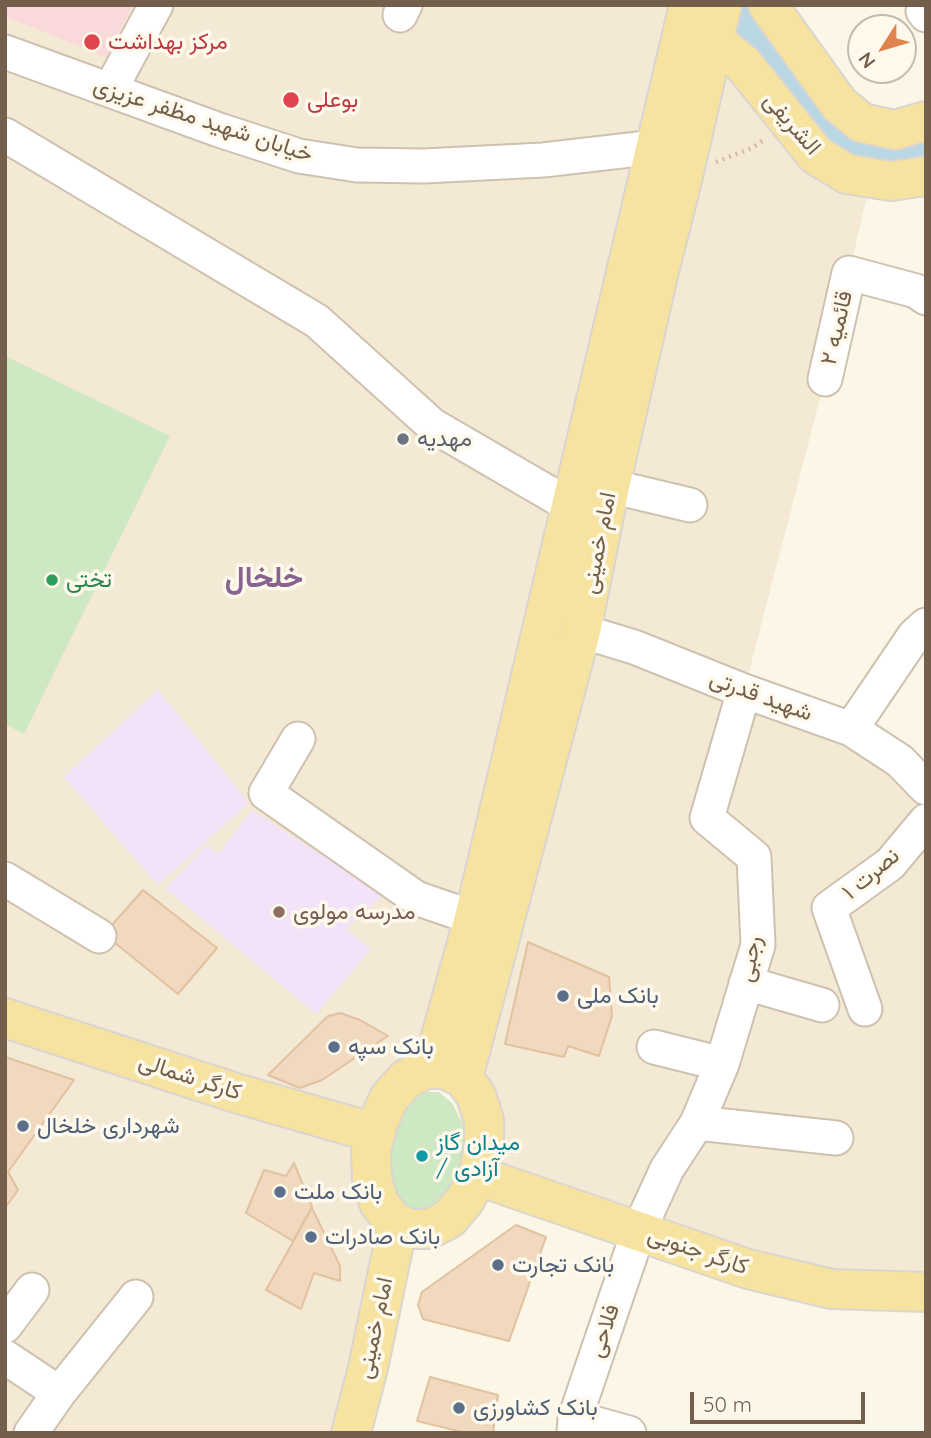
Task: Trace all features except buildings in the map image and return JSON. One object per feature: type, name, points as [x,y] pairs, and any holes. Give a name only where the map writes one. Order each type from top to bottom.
[{"type":"main road","name":"امام خمینی","points":[[447,1073],[474,918],[625,267],[689,5]]},
{"type":"main road","points":[[768,5],[839,104],[862,123],[895,130],[926,121]]},
{"type":"main road","name":"امام خمینی","points":[[447,1073],[581,631],[657,275],[718,23]]},
{"type":"main road","name":"الشریفی","points":[[718,23],[743,64],[816,155],[848,174],[891,181],[926,176]]},
{"type":"main road","name":"کارگر شمالی","points":[[5,1018],[239,1094],[375,1133]]},
{"type":"main road","points":[[426,1069],[447,1073],[476,1096],[484,1120],[484,1147],[478,1176],[466,1200],[449,1219],[429,1229],[409,1226],[392,1220],[379,1203],[372,1179],[371,1151],[375,1133],[389,1098],[406,1079],[426,1069]]},
{"type":"main road","name":"کارگر جنوبی","points":[[478,1176],[748,1269],[832,1289],[926,1292]]},
{"type":"main road","name":"امام خمینی","points":[[351,1433],[409,1226]]},
{"type":"main road","points":[[367,1433],[409,1226]]},
{"type":"street","points":[[110,90],[156,5]]},
{"type":"street","name":"خیابان شهید مظفر عزیزی","points":[[5,52],[299,156],[357,165],[424,166],[543,160],[656,147]]},
{"type":"street","points":[[5,135],[317,321],[432,425],[570,506]]},
{"type":"street","name":"قائمیه ۲","points":[[825,379],[849,273],[916,291],[926,298]]},
{"type":"street","points":[[610,486],[690,505]]},
{"type":"street","points":[[851,729],[914,636],[926,625]]},
{"type":"street","name":"شهید قدرتی","points":[[581,631],[634,648],[851,729],[900,761],[926,788]]},
{"type":"street","name":"رجبی","points":[[639,1230],[667,1169],[697,1123],[722,1064],[758,945],[754,856],[706,818],[744,691]]},
{"type":"street","points":[[298,739],[266,793],[416,898],[474,918]]},
{"type":"street","name":"نصرت ۱","points":[[865,1009],[829,908],[890,864],[926,821]]},
{"type":"street","points":[[5,878],[99,936]]},
{"type":"street","points":[[746,983],[822,1005]]},
{"type":"street","points":[[654,1047],[722,1064]]},
{"type":"street","points":[[697,1123],[836,1138]]},
{"type":"street","name":"فلاحی","points":[[574,1426],[639,1230]]},
{"type":"street","points":[[5,1326],[32,1290]]},
{"type":"street","points":[[31,1433],[59,1393],[136,1297]]},
{"type":"street","points":[[5,1357],[59,1393]]},
{"type":"street","points":[[574,1426],[629,1433]]},
{"type":"path","points":[[683,176],[752,148],[789,124]]},
{"type":"shaded area","points":[[5,5],[689,5],[715,41],[871,178],[825,379],[744,691],[851,729],[926,791],[926,1283],[862,1290],[478,1176],[445,1069],[375,1134],[409,1229],[357,1433],[5,1433]]},
{"type":"shaded area","name":"مرکز بهداشت","points":[[5,5],[133,5],[106,57],[5,16]]},
{"type":"shaded area","points":[[158,690],[249,803],[158,885],[64,777]]},
{"type":"shaded area","name":"مدرسه مولوی","points":[[252,810],[383,895],[346,929],[371,949],[316,1014],[165,888],[207,845],[218,854]]},
{"type":"green space","name":"تختی","points":[[5,356],[170,436],[24,734],[5,724]]},
{"type":"green space","points":[[422,1092],[439,1092],[452,1103],[463,1125],[465,1148],[462,1170],[439,1205],[426,1211],[411,1210],[397,1200],[389,1177],[387,1155],[393,1129],[405,1107]]},
{"type":"waterway","points":[[742,15],[813,118],[870,151],[926,137]]},
{"type":"place","name":"مرکز بهداشت","points":[[92,42]]},
{"type":"place","name":"بوعلی","points":[[291,100]]},
{"type":"place","name":"مهدیه","points":[[403,439]]},
{"type":"place","name":"تختی","points":[[52,580]]},
{"type":"place","name":"مدرسه مولوی","points":[[279,912]]},
{"type":"place","name":"بانک ملی","points":[[563,996]]},
{"type":"place","name":"بانک سپه","points":[[334,1047]]},
{"type":"place","name":"شهرداری خلخال","points":[[23,1126]]},
{"type":"place","name":"میدان گاز / آزادی","points":[[422,1156]]},
{"type":"place","name":"بانک ملت","points":[[280,1192]]},
{"type":"place","name":"بانک صادرات","points":[[311,1237]]},
{"type":"place","name":"بانک تجارت","points":[[498,1265]]},
{"type":"place","name":"بانک کشاورزی","points":[[459,1408]]},
{"type":"district","name":"خلخال","points":[[264,578]]}]
